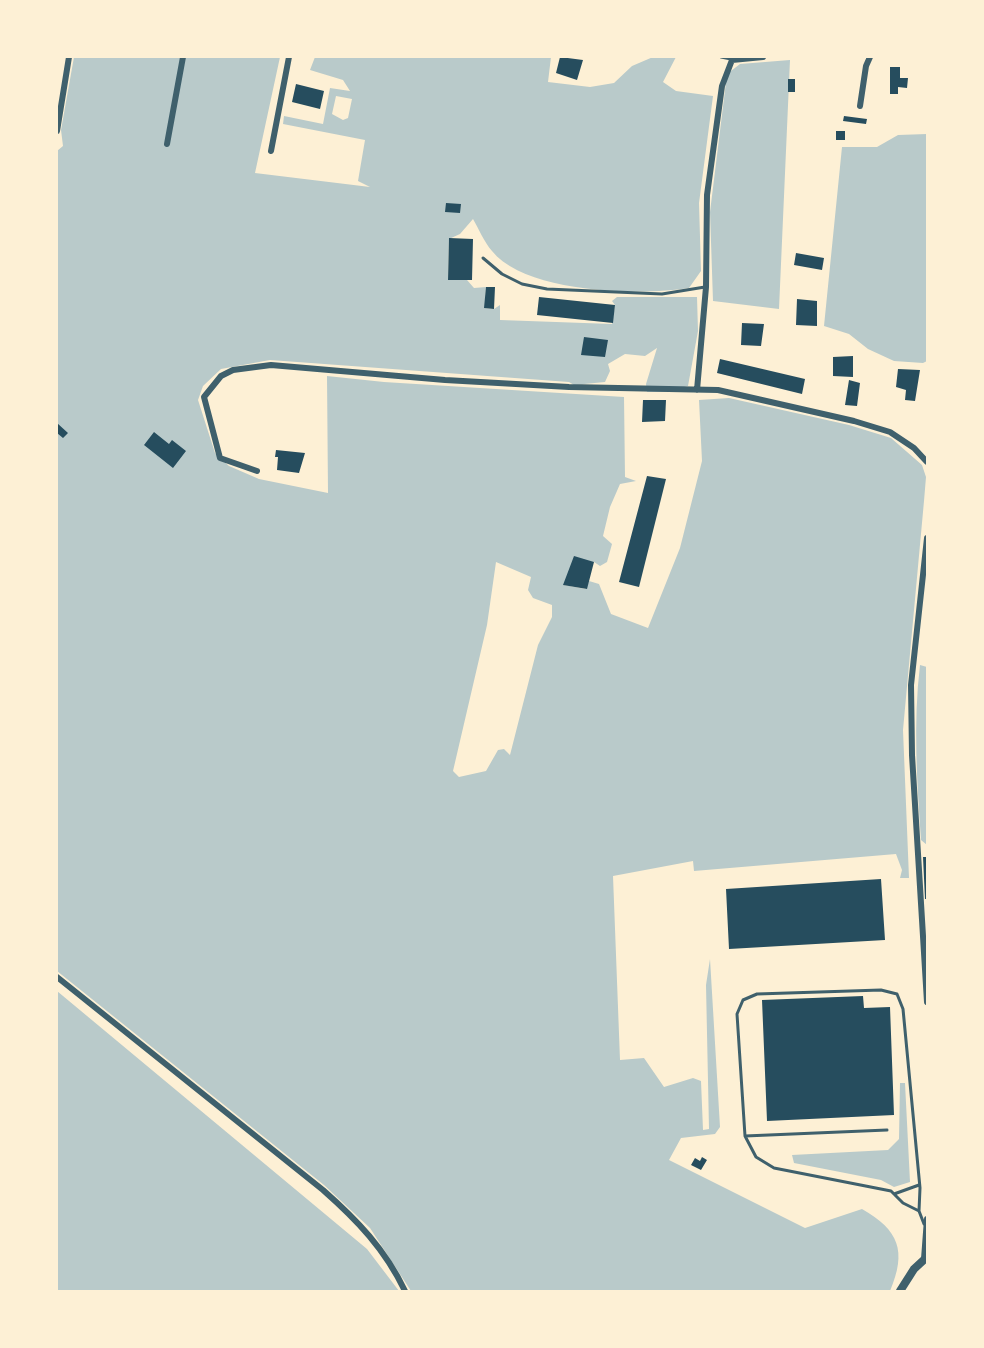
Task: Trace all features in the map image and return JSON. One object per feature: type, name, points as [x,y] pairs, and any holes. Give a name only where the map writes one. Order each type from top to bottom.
[{"type":"street","points":[[57,131],[69,57]]},
{"type":"street","points":[[167,144],[183,57]]},
{"type":"street","points":[[271,151],[289,57]]},
{"type":"street","points":[[697,390],[706,287],[707,195],[722,86],[726,69],[732,60],[763,57]]},
{"type":"street","points":[[861,106],[866,66],[870,57]]},
{"type":"street","points":[[257,471],[220,458],[204,397],[220,376],[233,370],[271,365],[445,380],[569,387],[718,390],[854,421],[890,432],[914,448],[927,462]]},
{"type":"street","points":[[927,538],[911,685],[927,1002]]},
{"type":"street","points":[[918,850],[927,851]]},
{"type":"street","points":[[57,977],[323,1190],[358,1221],[389,1261],[405,1291]]},
{"type":"street","points":[[900,1291],[925,1258],[927,1219]]},
{"type":"lane","points":[[721,57],[732,60]]},
{"type":"lane","points":[[483,258],[502,274],[522,284],[547,289],[662,294],[706,287]]},
{"type":"lane","points":[[919,1211],[903,1203],[886,1190],[765,1165],[756,1157],[745,1136],[737,1014],[743,1000],[757,994],[889,990],[897,994],[903,1010],[920,1185],[919,1211],[926,1229]]},
{"type":"lane","points":[[745,1136],[887,1130]]},
{"type":"lane","points":[[894,1194],[920,1185]]},
{"type":"shaded area","points":[[74,57],[280,57],[255,173],[370,187],[358,181],[365,140],[283,124],[284,116],[323,124],[330,88],[350,91],[343,80],[310,70],[315,57],[551,57],[548,82],[590,87],[614,83],[632,66],[653,57],[676,57],[663,82],[676,91],[713,96],[699,203],[701,271],[689,288],[642,292],[614,291],[556,283],[530,276],[508,265],[492,251],[473,219],[460,234],[449,239],[448,280],[467,280],[474,288],[486,287],[485,308],[494,309],[500,305],[500,320],[612,324],[615,305],[612,301],[617,297],[697,297],[698,331],[688,386],[666,392],[647,392],[646,384],[657,348],[645,356],[625,354],[608,364],[610,371],[605,382],[574,385],[569,382],[270,360],[221,369],[203,386],[198,400],[215,453],[229,466],[259,479],[328,493],[327,376],[384,382],[624,397],[625,477],[636,481],[620,484],[610,507],[603,536],[612,544],[607,562],[600,566],[594,562],[564,585],[586,589],[589,581],[599,584],[611,614],[648,628],[680,548],[702,461],[699,400],[729,398],[849,425],[891,438],[922,465],[926,477],[903,730],[909,878],[900,878],[902,870],[896,854],[694,871],[693,861],[613,876],[620,1060],[644,1058],[664,1087],[693,1078],[701,1081],[703,1130],[709,1129],[706,985],[710,959],[720,1127],[715,1134],[681,1138],[669,1160],[805,1228],[862,1209],[884,1225],[896,1243],[898,1264],[890,1291],[411,1291],[370,1228],[324,1185],[57,971],[57,151],[63,146],[61,130]],"holes":[[[336,96],[352,99],[348,118],[343,120],[332,114]],[[496,562],[531,577],[528,590],[533,598],[552,605],[552,617],[538,645],[510,755],[504,749],[498,750],[486,771],[459,777],[453,771],[487,625]]]},
{"type":"shaded area","points":[[790,60],[779,309],[713,301],[710,212],[727,74],[740,64]]},
{"type":"shaded area","points":[[927,134],[927,361],[923,363],[894,361],[868,349],[849,334],[824,326],[842,147],[877,147],[898,135]]},
{"type":"shaded area","points":[[920,665],[927,667],[927,845],[921,840],[917,774],[916,731]]},
{"type":"shaded area","points":[[57,991],[367,1249],[399,1291],[57,1291]]},
{"type":"shaded area","points":[[900,1083],[905,1083],[910,1182],[894,1187],[881,1180],[794,1163],[792,1155],[888,1150],[899,1139]]},
{"type":"building","points":[[560,57],[583,60],[577,80],[556,73]]},
{"type":"building","points":[[890,67],[900,67],[900,78],[908,78],[907,88],[898,87],[898,94],[890,94]]},
{"type":"building","points":[[788,79],[795,79],[795,92],[788,92]]},
{"type":"building","points":[[296,84],[324,91],[320,109],[292,102]]},
{"type":"building","points":[[844,116],[867,119],[866,124],[843,121]]},
{"type":"building","points":[[836,131],[845,131],[845,140],[836,140]]},
{"type":"building","points":[[446,203],[461,204],[460,213],[445,212]]},
{"type":"building","points":[[449,238],[473,239],[472,280],[448,280]]},
{"type":"building","points":[[796,253],[824,258],[822,270],[794,265]]},
{"type":"building","points":[[486,287],[495,287],[494,309],[484,308]]},
{"type":"building","points":[[539,297],[615,305],[613,323],[537,315]]},
{"type":"building","points":[[797,299],[817,301],[817,326],[796,325]]},
{"type":"building","points":[[742,323],[764,324],[761,346],[741,345]]},
{"type":"building","points":[[584,337],[608,340],[605,357],[581,355]]},
{"type":"building","points":[[853,356],[853,377],[833,376],[833,357]]},
{"type":"building","points":[[720,359],[805,379],[802,394],[717,373]]},
{"type":"building","points":[[898,369],[920,370],[915,401],[905,400],[906,390],[896,387]]},
{"type":"building","points":[[849,380],[860,383],[857,406],[845,405]]},
{"type":"building","points":[[643,400],[666,400],[665,421],[642,422]]},
{"type":"building","points":[[57,423],[68,433],[63,438],[57,433]]},
{"type":"building","points":[[154,432],[169,444],[172,440],[186,451],[173,468],[144,445]]},
{"type":"building","points":[[276,450],[305,453],[299,473],[277,470]]},
{"type":"building","points":[[647,476],[666,479],[639,587],[619,582]]},
{"type":"building","points":[[574,556],[594,562],[587,589],[563,585]]},
{"type":"building","points":[[923,857],[927,857],[927,899],[925,899]]},
{"type":"building","points":[[881,879],[885,940],[729,949],[726,889]]},
{"type":"building","points":[[863,996],[864,1008],[890,1007],[894,1115],[767,1121],[762,1000]]},
{"type":"building","points":[[702,1157],[707,1160],[701,1170],[691,1165],[695,1158],[700,1161]]}]
